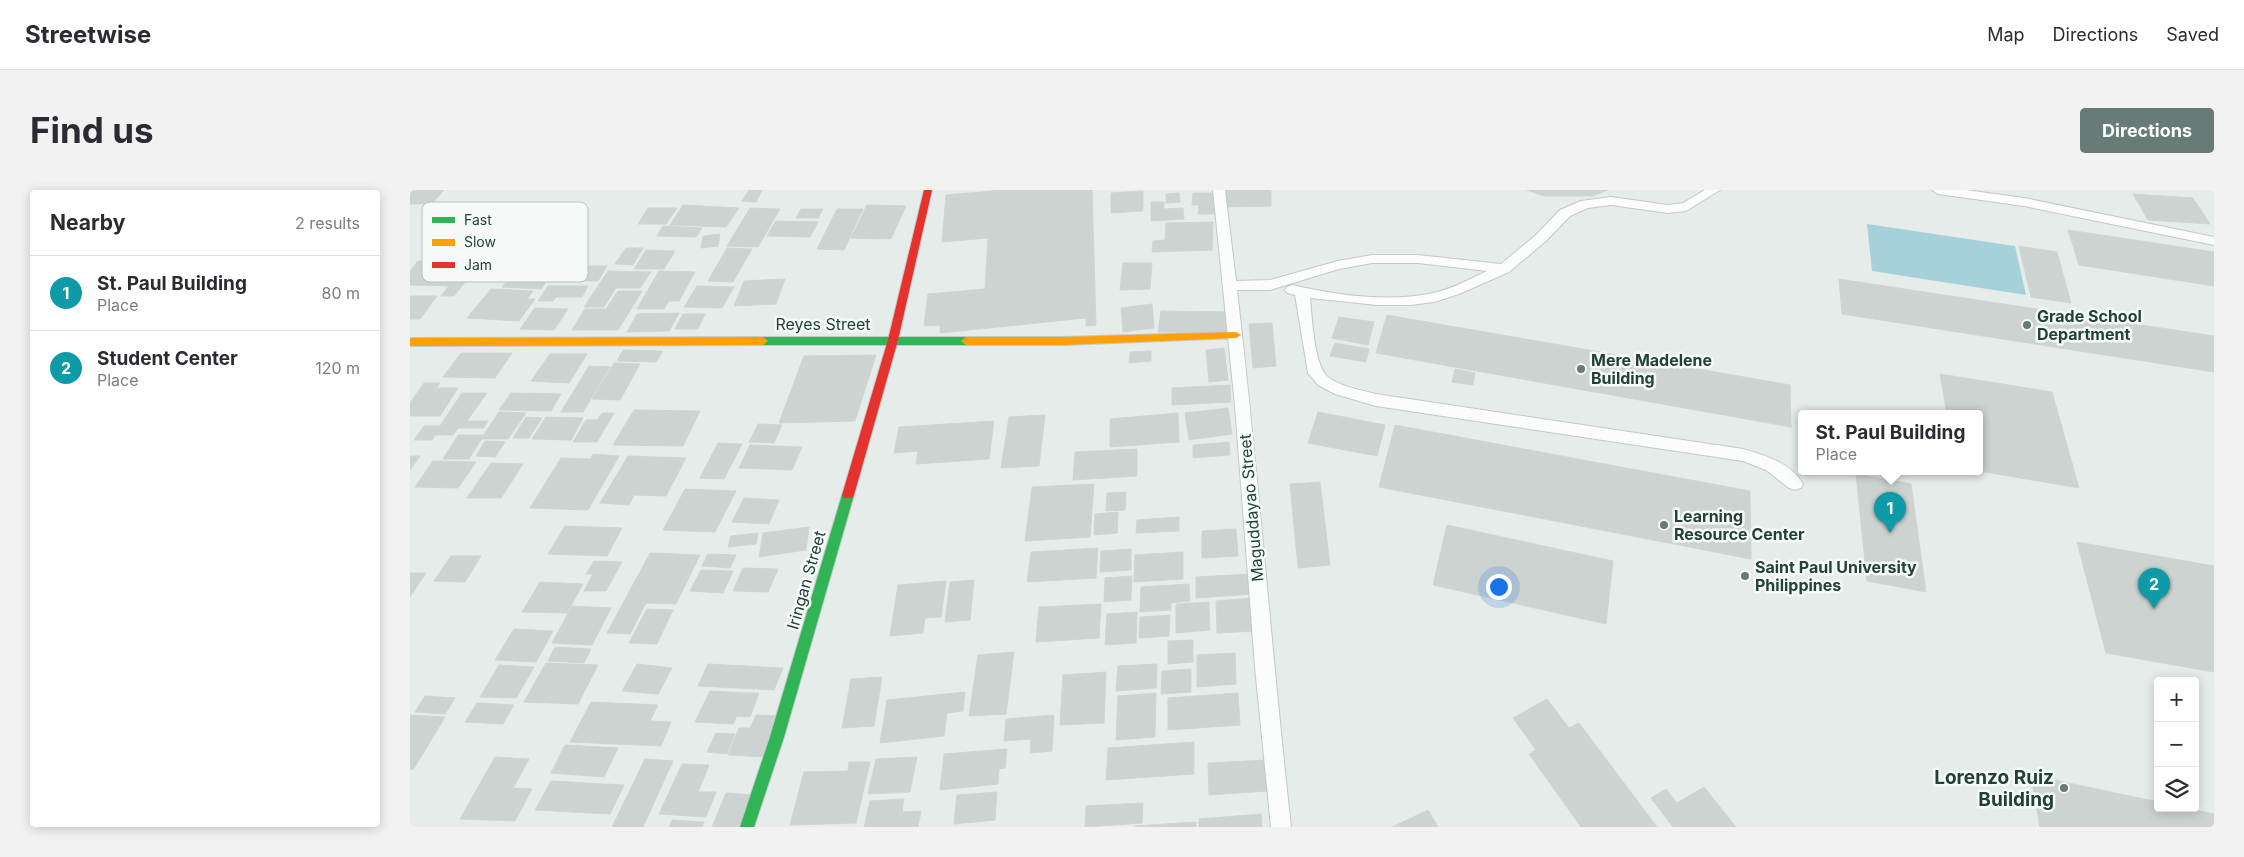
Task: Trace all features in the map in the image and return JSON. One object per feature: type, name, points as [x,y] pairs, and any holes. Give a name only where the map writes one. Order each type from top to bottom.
[{"type":"street","name":"Iringan Street","points":[[747,827],[777,737],[893,340],[928,190]]},
{"type":"street","name":"Reyes Street","points":[[410,342],[1064,341],[1236,336]]},
{"type":"lane","name":"Maguddayao Street","points":[[1219,190],[1236,336],[1264,667],[1281,827]]},
{"type":"lane","points":[[1270,285],[1302,293],[1368,299],[1426,299],[1470,284],[1504,269],[1541,238],[1565,213],[1585,204],[1611,202],[1668,209],[1686,207],[1714,190]]},
{"type":"lane","points":[[1938,190],[2024,202],[2214,241]]},
{"type":"lane","points":[[1230,286],[1270,285],[1338,265],[1372,259],[1418,259],[1504,269]]},
{"type":"lane","points":[[1302,293],[1313,369],[1323,381],[1340,390],[1376,400],[1743,455],[1766,461],[1779,469],[1795,484]]},
{"type":"water","points":[[1867,224],[2015,246],[2026,295],[1872,271]]},
{"type":"building","points":[[411,190],[444,190],[434,202],[410,204]]},
{"type":"building","points":[[749,190],[762,190],[756,202],[742,201]]},
{"type":"building","points":[[1003,190],[1092,190],[1096,325],[1086,326],[1086,318],[940,333],[940,325],[924,326],[928,294],[985,289],[988,238],[942,242],[946,195]]},
{"type":"building","points":[[1222,190],[1271,190],[1271,206],[1222,207]]},
{"type":"building","points":[[1527,190],[1608,190],[1593,196],[1544,196]]},
{"type":"building","points":[[1143,191],[1143,211],[1111,213],[1111,193]]},
{"type":"building","points":[[1179,193],[1180,202],[1166,203],[1166,194]]},
{"type":"building","points":[[1193,193],[1218,193],[1217,214],[1198,214],[1199,205],[1192,205]]},
{"type":"building","points":[[2133,194],[2193,198],[2210,224],[2148,220]]},
{"type":"building","points":[[1151,202],[1164,202],[1164,209],[1183,208],[1184,219],[1151,221]]},
{"type":"building","points":[[683,205],[739,208],[726,227],[670,225]]},
{"type":"building","points":[[867,205],[906,206],[891,239],[851,238]]},
{"type":"building","points":[[648,208],[677,208],[666,224],[638,224]]},
{"type":"building","points":[[750,208],[780,209],[758,247],[727,246]]},
{"type":"building","points":[[801,209],[823,209],[818,218],[796,218]]},
{"type":"building","points":[[837,209],[863,209],[844,250],[817,249]]},
{"type":"building","points":[[776,221],[818,222],[810,237],[767,236]]},
{"type":"building","points":[[1213,222],[1212,250],[1152,252],[1153,241],[1165,240],[1166,223]]},
{"type":"building","points":[[663,226],[702,228],[696,237],[657,236]]},
{"type":"building","points":[[2068,230],[2214,252],[2214,286],[2079,265]]},
{"type":"building","points":[[720,234],[718,246],[701,248],[703,236]]},
{"type":"building","points":[[2019,246],[2057,252],[2071,303],[2031,297]]},
{"type":"building","points":[[626,248],[643,248],[633,265],[615,264]]},
{"type":"building","points":[[727,248],[752,249],[733,282],[708,281]]},
{"type":"building","points":[[646,250],[675,251],[664,269],[634,269]]},
{"type":"building","points":[[418,261],[422,261],[422,282],[465,282],[454,296],[441,296],[449,286],[410,285],[410,271]]},
{"type":"building","points":[[1123,263],[1152,263],[1150,289],[1120,290]]},
{"type":"building","points":[[588,266],[607,266],[598,281],[588,281]]},
{"type":"building","points":[[608,271],[651,272],[640,288],[616,288],[604,307],[584,307]]},
{"type":"building","points":[[659,271],[695,272],[679,301],[669,301],[664,309],[637,309]]},
{"type":"building","points":[[785,279],[776,304],[734,306],[744,281]]},
{"type":"building","name":"Grade School Department","points":[[1839,279],[2214,336],[2214,372],[1842,314]]},
{"type":"building","points":[[506,282],[546,282],[541,289],[502,287]]},
{"type":"building","points":[[548,286],[588,286],[582,297],[557,297],[553,301],[538,301]]},
{"type":"building","points":[[697,286],[734,287],[722,308],[684,307]]},
{"type":"building","points":[[491,289],[533,291],[527,299],[535,299],[519,321],[467,318]]},
{"type":"building","points":[[618,291],[642,291],[618,330],[572,330],[585,309],[606,309]]},
{"type":"building","points":[[410,296],[437,296],[420,319],[410,319]]},
{"type":"building","points":[[1152,304],[1154,328],[1123,332],[1121,308]]},
{"type":"building","points":[[535,308],[568,309],[554,330],[520,329]]},
{"type":"building","points":[[1161,311],[1232,312],[1230,333],[1158,332]]},
{"type":"building","points":[[679,313],[669,331],[627,332],[637,314]]},
{"type":"building","points":[[683,314],[705,314],[698,329],[675,329]]},
{"type":"building","name":"Mere Madelene Building","points":[[1387,315],[1790,385],[1791,427],[1376,353]]},
{"type":"building","points":[[1339,317],[1374,322],[1368,345],[1332,338]]},
{"type":"building","points":[[1272,323],[1276,366],[1253,368],[1249,324]]},
{"type":"building","points":[[1335,343],[1369,349],[1366,362],[1330,356]]},
{"type":"building","points":[[1224,348],[1228,380],[1209,382],[1206,350]]},
{"type":"building","points":[[623,350],[663,351],[656,362],[617,361]]},
{"type":"building","points":[[1151,351],[1151,361],[1129,363],[1130,352]]},
{"type":"building","points":[[461,353],[512,353],[495,378],[443,377]]},
{"type":"building","points":[[550,354],[587,354],[569,383],[531,381]]},
{"type":"building","points":[[876,355],[855,421],[779,423],[804,356]]},
{"type":"building","points":[[614,363],[640,364],[620,400],[592,399]]},
{"type":"building","points":[[589,366],[610,367],[583,412],[561,412]]},
{"type":"building","points":[[1455,369],[1475,373],[1473,385],[1452,382]]},
{"type":"building","points":[[1940,374],[2052,392],[2079,488],[1983,472],[1983,410],[1946,410]]},
{"type":"building","points":[[424,383],[440,383],[436,388],[458,388],[440,416],[410,416],[410,403]]},
{"type":"building","points":[[1230,385],[1231,402],[1172,405],[1172,388]]},
{"type":"building","points":[[462,393],[487,393],[467,421],[488,421],[484,428],[458,428],[453,435],[435,435],[432,440],[414,440],[424,426],[440,426]]},
{"type":"building","points":[[511,393],[561,394],[551,411],[499,410]]},
{"type":"building","points":[[1228,408],[1232,434],[1189,440],[1185,413]]},
{"type":"building","points":[[634,410],[700,411],[683,446],[613,445]]},
{"type":"building","points":[[499,412],[526,413],[508,439],[481,439]]},
{"type":"building","points":[[1318,412],[1385,425],[1377,456],[1308,443]]},
{"type":"building","points":[[602,413],[614,413],[597,442],[573,442],[586,420],[597,420]]},
{"type":"building","points":[[1178,413],[1179,442],[1110,447],[1110,419]]},
{"type":"building","points":[[1045,415],[1039,466],[1001,468],[1009,417]]},
{"type":"building","points":[[526,417],[542,418],[529,438],[513,438]]},
{"type":"building","points":[[546,417],[583,418],[571,440],[532,439]]},
{"type":"building","points":[[994,421],[989,459],[916,464],[918,451],[894,453],[899,427]]},
{"type":"building","points":[[758,424],[782,425],[774,443],[749,442]]},
{"type":"building","name":"Learning Resource Center","points":[[1395,425],[1750,491],[1751,559],[1379,487]]},
{"type":"building","points":[[458,435],[484,435],[469,459],[443,459]]},
{"type":"building","points":[[485,441],[505,442],[495,457],[476,456]]},
{"type":"building","points":[[1229,442],[1230,455],[1193,458],[1193,445]]},
{"type":"building","points":[[718,443],[742,444],[724,479],[700,478]]},
{"type":"building","points":[[750,445],[802,447],[792,470],[739,468]]},
{"type":"building","points":[[1137,449],[1137,476],[1073,480],[1075,452]]},
{"type":"building","points":[[593,454],[619,456],[588,510],[530,508],[561,458],[591,459]]},
{"type":"building","points":[[410,456],[420,456],[410,470]]},
{"type":"building","points":[[628,456],[686,458],[666,496],[634,495],[629,505],[600,503]]},
{"type":"building","points":[[433,461],[476,462],[458,488],[415,487]]},
{"type":"building","points":[[491,463],[523,464],[501,498],[467,498]]},
{"type":"building","points":[[1856,475],[1911,484],[1926,592],[1867,581]]},
{"type":"building","points":[[1320,482],[1330,565],[1298,568],[1290,484]]},
{"type":"building","points":[[1094,484],[1090,537],[1025,541],[1032,487]]},
{"type":"building","points":[[685,489],[736,491],[715,532],[663,530]]},
{"type":"building","points":[[1126,492],[1125,510],[1106,511],[1107,493]]},
{"type":"building","points":[[744,498],[779,500],[769,524],[732,522]]},
{"type":"building","points":[[1118,512],[1117,533],[1094,535],[1095,514]]},
{"type":"building","points":[[1179,517],[1179,531],[1136,533],[1137,520]]},
{"type":"building","points":[[1447,525],[1613,561],[1606,624],[1433,585]]},
{"type":"building","points":[[565,526],[622,528],[607,556],[548,554]]},
{"type":"building","points":[[809,527],[806,550],[759,557],[763,533]]},
{"type":"building","points":[[1236,529],[1238,556],[1202,558],[1202,531]]},
{"type":"building","points":[[758,533],[756,544],[728,547],[731,536]]},
{"type":"building","points":[[2077,542],[2214,566],[2214,672],[2106,653]]},
{"type":"building","points":[[1098,548],[1096,578],[1027,582],[1031,552]]},
{"type":"building","points":[[1131,549],[1131,570],[1100,572],[1101,551]]},
{"type":"building","points":[[1183,552],[1183,579],[1134,582],[1135,555]]},
{"type":"building","points":[[650,553],[700,555],[676,604],[646,603],[630,634],[607,633]]},
{"type":"building","points":[[708,554],[736,555],[730,568],[702,566]]},
{"type":"building","points":[[451,556],[481,556],[465,582],[434,581]]},
{"type":"building","points":[[594,561],[622,562],[606,591],[584,591],[593,574],[586,574]]},
{"type":"building","points":[[743,568],[778,569],[768,592],[733,591]]},
{"type":"building","points":[[701,570],[733,571],[723,593],[690,591]]},
{"type":"building","points":[[410,573],[426,573],[410,597]]},
{"type":"building","points":[[1251,574],[1253,594],[1196,598],[1196,577]]},
{"type":"building","points":[[1132,576],[1131,600],[1104,602],[1105,578]]},
{"type":"building","points":[[974,580],[970,620],[945,622],[950,582]]},
{"type":"building","points":[[946,581],[941,617],[925,618],[923,633],[890,636],[898,585]]},
{"type":"building","points":[[540,582],[583,584],[567,613],[522,612]]},
{"type":"building","points":[[1189,584],[1190,601],[1171,603],[1171,610],[1140,612],[1141,587]]},
{"type":"building","points":[[1253,598],[1255,631],[1217,633],[1216,601]]},
{"type":"building","points":[[1209,602],[1210,630],[1176,633],[1176,604]]},
{"type":"building","points":[[1101,604],[1099,638],[1036,642],[1039,607]]},
{"type":"building","points":[[572,606],[611,608],[592,645],[552,643]]},
{"type":"building","points":[[647,609],[673,610],[657,644],[629,643]]},
{"type":"building","points":[[1137,612],[1136,643],[1105,645],[1107,614]]},
{"type":"building","points":[[1170,615],[1169,636],[1139,638],[1140,617]]},
{"type":"building","points":[[514,629],[553,631],[536,662],[495,660]]},
{"type":"building","points":[[1193,640],[1193,662],[1168,664],[1168,641]]},
{"type":"building","points":[[555,647],[591,649],[584,663],[548,661]]},
{"type":"building","points":[[1014,652],[1006,714],[969,716],[978,655]]},
{"type":"building","points":[[1235,653],[1236,684],[1197,687],[1197,655]]},
{"type":"building","points":[[546,663],[598,665],[578,704],[524,702]]},
{"type":"building","points":[[637,664],[672,668],[658,694],[622,691]]},
{"type":"building","points":[[708,664],[783,668],[774,690],[698,686]]},
{"type":"building","points":[[1157,664],[1156,688],[1116,691],[1118,666]]},
{"type":"building","points":[[499,665],[534,667],[516,698],[480,697]]},
{"type":"building","points":[[1191,669],[1191,692],[1161,694],[1162,671]]},
{"type":"building","points":[[1106,672],[1104,723],[1060,725],[1063,675]]},
{"type":"building","points":[[882,677],[874,726],[842,728],[851,679]]},
{"type":"building","points":[[710,691],[759,693],[750,717],[737,716],[733,724],[695,722]]},
{"type":"building","points":[[965,692],[963,711],[947,713],[944,736],[880,743],[887,700]]},
{"type":"building","points":[[1156,693],[1155,737],[1116,740],[1118,696]]},
{"type":"building","points":[[1238,693],[1240,725],[1168,730],[1168,698]]},
{"type":"building","points":[[425,696],[455,698],[445,714],[415,712]]},
{"type":"building","points":[[1547,699],[1569,728],[1579,723],[1657,827],[1581,827],[1529,754],[1536,750],[1513,718]]},
{"type":"building","points":[[591,702],[658,705],[650,721],[671,722],[661,746],[570,742]]},
{"type":"building","points":[[477,703],[514,705],[503,724],[465,722]]},
{"type":"building","points":[[410,715],[445,717],[413,770],[410,769]]},
{"type":"building","points":[[756,715],[782,716],[765,757],[728,755],[739,728],[750,728]]},
{"type":"building","points":[[1054,715],[1052,751],[1030,753],[1031,739],[1004,741],[1006,719]]},
{"type":"building","points":[[716,733],[735,734],[727,754],[707,752]]},
{"type":"building","points":[[1194,742],[1194,774],[1106,780],[1108,748]]},
{"type":"building","points":[[565,745],[618,748],[604,777],[551,773]]},
{"type":"building","points":[[1007,749],[1005,768],[999,769],[998,784],[940,790],[944,754]]},
{"type":"building","points":[[495,757],[529,759],[513,788],[532,789],[515,821],[460,819]]},
{"type":"building","points":[[917,757],[910,792],[868,794],[876,759]]},
{"type":"building","points":[[645,759],[673,761],[643,827],[612,827]]},
{"type":"building","points":[[1266,760],[1267,791],[1209,795],[1208,763]]},
{"type":"building","points":[[849,762],[870,762],[856,823],[790,825],[804,772],[848,771]]},
{"type":"building","points":[[682,764],[709,765],[698,792],[716,792],[706,817],[659,814]]},
{"type":"building","name":"Lorenzo Ruiz Building","points":[[2031,775],[2154,801],[2154,812],[2199,811],[2214,814],[2214,827],[2040,827]]},
{"type":"building","points":[[551,781],[624,785],[610,814],[535,810]]},
{"type":"building","points":[[1704,787],[1736,827],[1673,827],[1651,798],[1666,789],[1677,803]]},
{"type":"building","points":[[997,792],[995,820],[954,824],[957,795]]},
{"type":"building","points":[[726,793],[752,795],[739,827],[712,827]]},
{"type":"building","points":[[904,799],[902,812],[921,811],[918,827],[864,827],[870,801]]},
{"type":"building","points":[[1143,803],[1142,823],[1085,827],[1086,806]]},
{"type":"building","points":[[1428,810],[1438,827],[1392,827]]},
{"type":"building","points":[[1261,814],[1262,827],[1199,827],[1199,819]]},
{"type":"building","points":[[672,820],[704,822],[702,827],[669,827]]},
{"type":"building","points":[[1196,822],[1196,827],[1135,827],[1135,826]]},
{"type":"traffic: fast","points":[[763,341],[966,341]]},
{"type":"traffic: fast","points":[[747,827],[777,737],[848,495]]},
{"type":"traffic: slow","points":[[966,341],[1064,341],[1236,335]]},
{"type":"traffic: slow","points":[[410,342],[763,341]]},
{"type":"traffic: jam","points":[[848,495],[893,340],[928,190]]},
{"type":"place","name":"Grade School Department","points":[[2027,325]]},
{"type":"place","name":"Mere Madelene Building","points":[[1581,369]]},
{"type":"place","name":"Learning Resource Center","points":[[1664,525]]},
{"type":"place","name":"St. Paul Building","points":[[1890,533]]},
{"type":"place","name":"Saint Paul University Philippines","points":[[1745,576]]},
{"type":"place","name":"Student Center","points":[[2154,609]]},
{"type":"place","name":"Lorenzo Ruiz Building","points":[[2064,788]]}]
